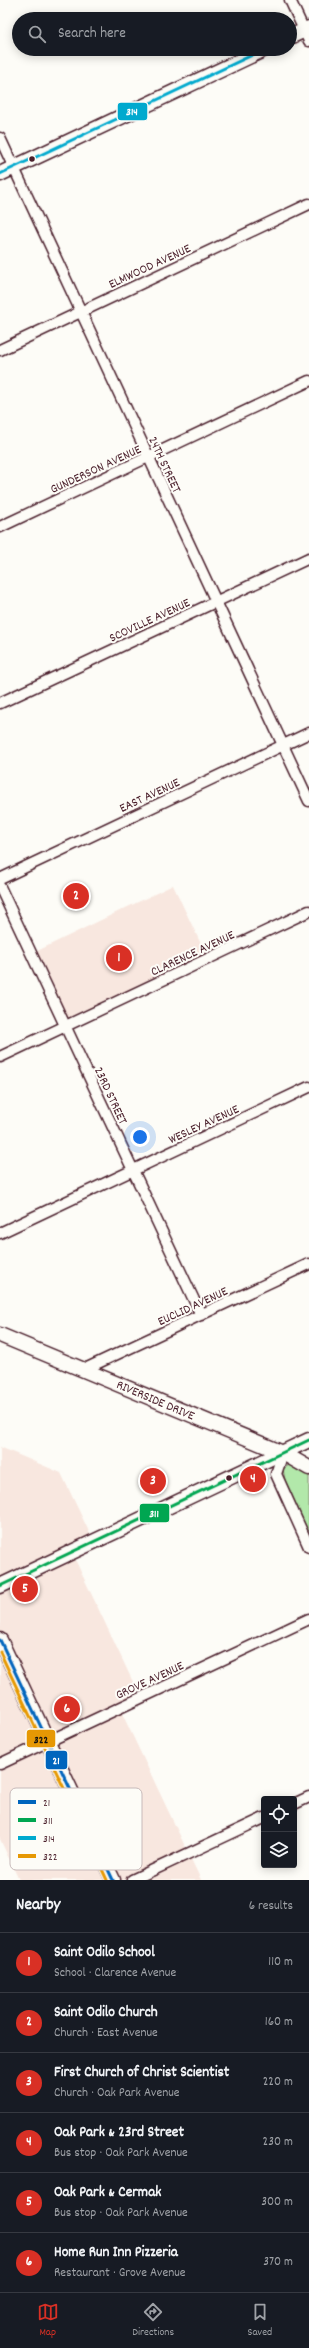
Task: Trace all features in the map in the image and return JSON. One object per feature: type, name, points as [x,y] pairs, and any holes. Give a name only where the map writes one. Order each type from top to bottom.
[{"type":"street","points":[[290,0],[296,12]]},
{"type":"street","points":[[297,14],[307,33],[297,35]]},
{"type":"street","points":[[0,174],[250,56]]},
{"type":"street","name":"24TH STREET","points":[[0,138],[309,801]]},
{"type":"street","name":"ELMWOOD AVENUE","points":[[0,350],[309,204]]},
{"type":"street","name":"GUNDERSON AVENUE","points":[[0,527],[309,381]]},
{"type":"street","name":"SCOVILLE AVENUE","points":[[0,703],[309,558]]},
{"type":"street","name":"EAST AVENUE","points":[[0,879],[309,733]]},
{"type":"street","name":"23RD STREET","points":[[0,887],[201,1315]]},
{"type":"street","name":"CLARENCE AVENUE","points":[[0,1057],[309,911]]},
{"type":"street","name":"WESLEY AVENUE","points":[[0,1233],[309,1087]]},
{"type":"street","name":"EUCLID AVENUE","points":[[85,1369],[309,1264]]},
{"type":"street","name":"RIVERSIDE DRIVE","points":[[0,1335],[283,1452],[309,1468]]},
{"type":"street","points":[[0,1586],[309,1440]]},
{"type":"street","points":[[283,1452],[276,1474],[309,1547]]},
{"type":"street","name":"GROVE AVENUE","points":[[0,1764],[309,1619]]},
{"type":"street","points":[[0,1640],[70,1788]]},
{"type":"street","points":[[297,1803],[309,1797]]},
{"type":"street","points":[[132,1880],[261,1819]]},
{"type":"street","points":[[108,1870],[113,1880]]},
{"type":"shaded area","points":[[173,885],[209,961],[65,1029],[29,955]]},
{"type":"shaded area","points":[[0,1447],[61,1473],[93,1540],[0,1584]]},
{"type":"shaded area","points":[[72,1553],[133,1682],[128,1705],[120,1709],[201,1880],[19,1880],[14,1870],[142,1870],[142,1788],[10,1788],[10,1861],[0,1839],[0,1588]]},
{"type":"green space","points":[[289,1465],[309,1474],[309,1533],[285,1480],[283,1469]]},
{"type":"transit line","name":"314","points":[[0,174],[250,56]]},
{"type":"transit line","name":"311","points":[[0,1586],[309,1440]]},
{"type":"transit line","name":"21","points":[[0,1640],[70,1788]]},
{"type":"transit line","name":"322","points":[[0,1652],[64,1788]]},
{"type":"transit line","name":"322","points":[[102,1870],[107,1880]]},
{"type":"transit line","name":"21","points":[[108,1870],[113,1880]]},
{"type":"place","name":"Saint Odilo Church","points":[[76,896]]},
{"type":"place","name":"Saint Odilo School","points":[[119,958]]},
{"type":"place","name":"Oak Park & 23rd Street","points":[[253,1479]]},
{"type":"place","name":"First Church of Christ Scientist","points":[[153,1481]]},
{"type":"place","name":"Oak Park & Cermak","points":[[25,1589]]},
{"type":"place","name":"Home Run Inn Pizzeria","points":[[67,1709]]}]
